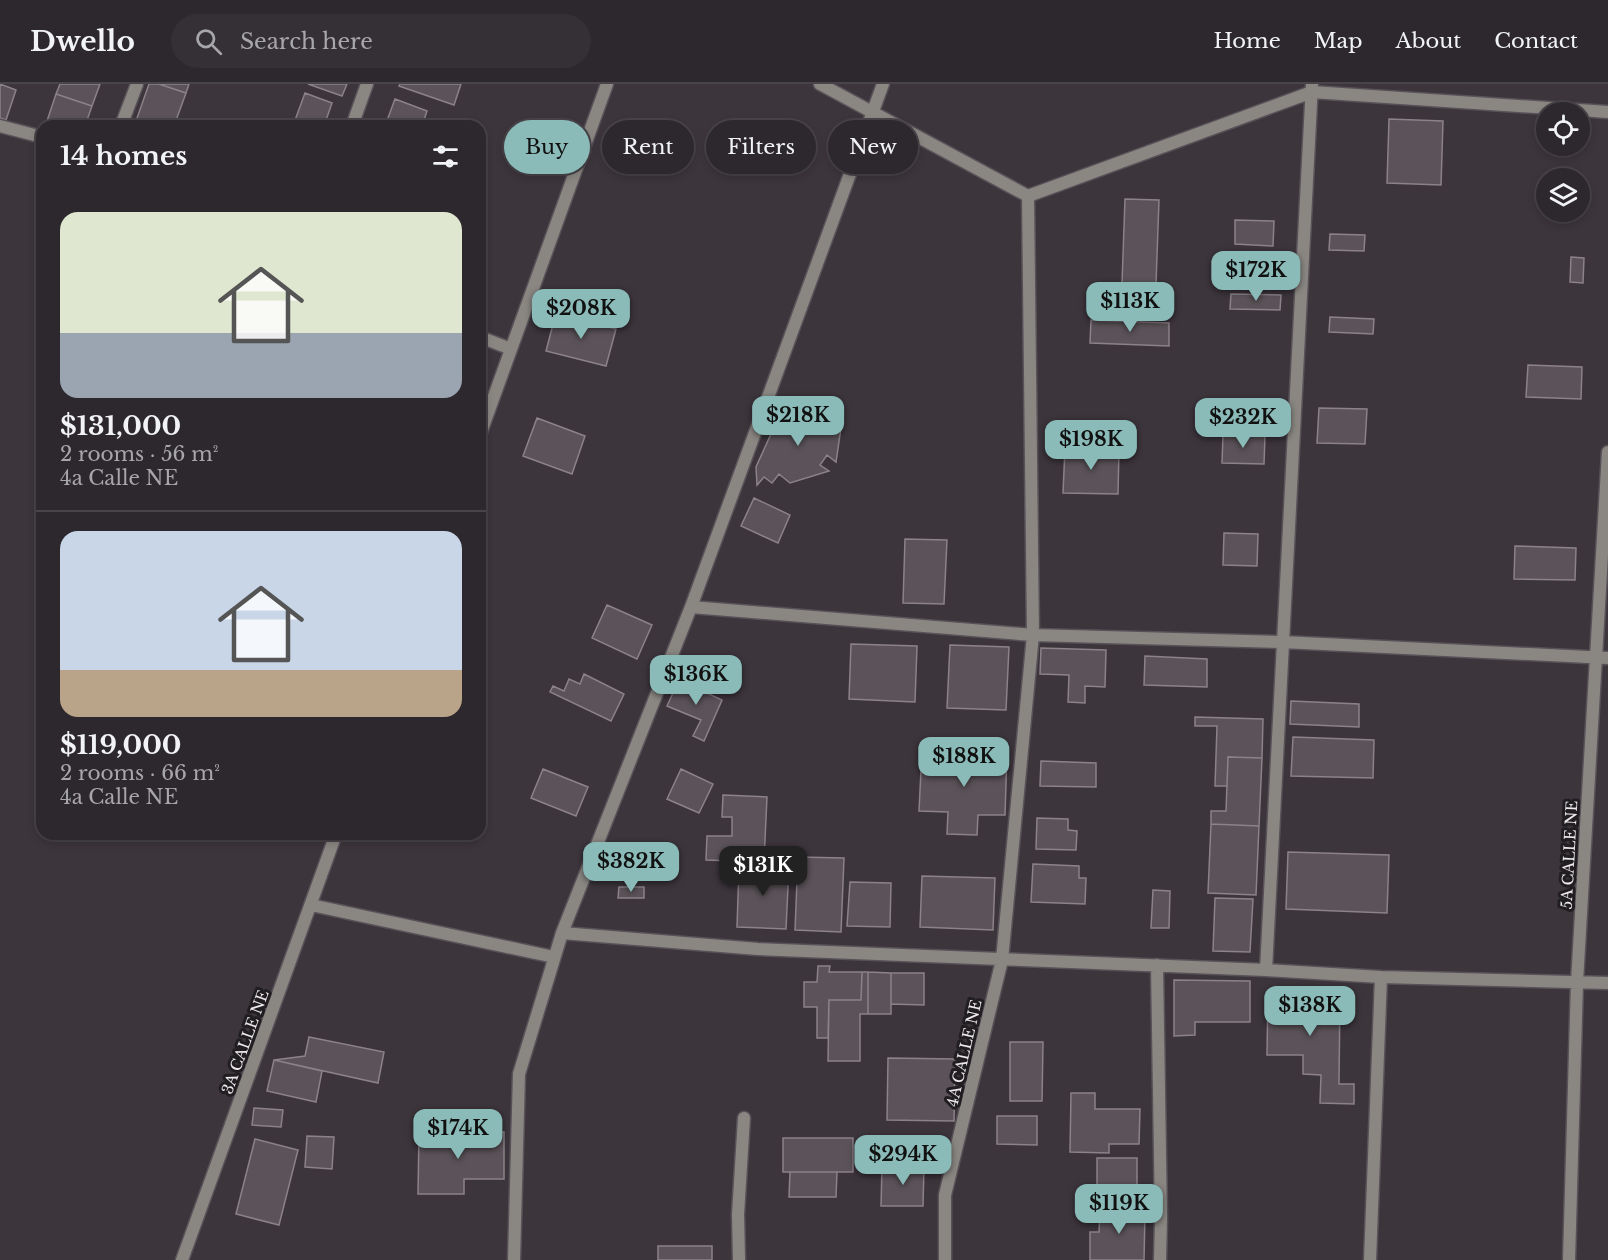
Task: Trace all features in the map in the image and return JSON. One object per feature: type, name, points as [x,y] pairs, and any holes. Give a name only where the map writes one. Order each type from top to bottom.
[{"type":"street","points":[[123,120],[137,84]]},
{"type":"street","points":[[354,120],[367,84]]},
{"type":"street","points":[[486,418],[607,84]]},
{"type":"street","points":[[820,84],[1028,196],[1312,88],[1608,112]]},
{"type":"street","points":[[514,1260],[519,1074],[554,957],[691,607],[882,84]]},
{"type":"street","points":[[1266,970],[1312,88]]},
{"type":"street","points":[[0,126],[36,135]]},
{"type":"street","name":"4A CALLE NE","points":[[945,1260],[945,1195],[1002,960],[1033,635],[1028,196]]},
{"type":"street","points":[[486,339],[511,349]]},
{"type":"street","name":"5A CALLE NE","points":[[1569,1260],[1577,982],[1602,658],[1608,452]]},
{"type":"street","points":[[691,607],[1033,635],[1283,642],[1602,658]]},
{"type":"street","name":"3A CALLE NE","points":[[182,1260],[334,840]]},
{"type":"street","points":[[311,905],[554,957]]},
{"type":"street","points":[[562,933],[758,950],[1157,965],[1381,977],[1608,983]]},
{"type":"street","points":[[1157,965],[1160,1260]]},
{"type":"street","points":[[1370,1260],[1381,977]]},
{"type":"street","points":[[739,1260],[738,1214],[744,1118]]},
{"type":"building","points":[[0,84],[16,90],[6,120],[0,118]]},
{"type":"building","points":[[60,84],[100,84],[92,106],[56,94]]},
{"type":"building","points":[[149,84],[159,84],[186,93],[176,120],[136,120]]},
{"type":"building","points":[[159,84],[189,84],[186,93]]},
{"type":"building","points":[[308,84],[347,84],[342,96]]},
{"type":"building","points":[[400,84],[461,84],[454,105],[399,86]]},
{"type":"building","points":[[305,93],[332,103],[326,120],[295,120]]},
{"type":"building","points":[[56,94],[92,106],[87,120],[47,120]]},
{"type":"building","points":[[395,99],[427,111],[424,120],[387,120]]},
{"type":"building","points":[[1389,119],[1443,121],[1441,185],[1387,183]]},
{"type":"building","points":[[1125,199],[1159,200],[1156,284],[1122,283]]},
{"type":"building","points":[[1235,220],[1274,221],[1273,246],[1235,244]]},
{"type":"building","points":[[1330,234],[1365,235],[1364,251],[1329,250]]},
{"type":"building","points":[[1571,257],[1584,258],[1583,283],[1570,282]]},
{"type":"building","points":[[1231,294],[1281,295],[1280,310],[1230,309]]},
{"type":"building","points":[[556,313],[616,329],[606,366],[546,351]]},
{"type":"building","points":[[1330,317],[1374,319],[1373,334],[1329,332]]},
{"type":"building","points":[[1091,320],[1169,323],[1169,346],[1090,343]]},
{"type":"building","points":[[1528,365],[1582,367],[1581,399],[1526,397]]},
{"type":"building","points":[[785,403],[841,428],[836,462],[827,455],[820,465],[829,471],[790,483],[779,474],[772,483],[764,477],[757,485],[756,467]]},
{"type":"building","points":[[1319,408],[1367,409],[1365,444],[1317,443]]},
{"type":"building","points":[[537,418],[585,436],[572,474],[523,456]]},
{"type":"building","points":[[1223,434],[1265,436],[1264,464],[1222,463]]},
{"type":"building","points":[[1065,448],[1119,450],[1118,494],[1063,493]]},
{"type":"building","points":[[754,498],[790,515],[778,543],[741,526]]},
{"type":"building","points":[[1224,533],[1258,534],[1257,566],[1223,565]]},
{"type":"building","points":[[905,539],[947,540],[944,604],[903,603]]},
{"type":"building","points":[[1515,546],[1576,548],[1575,580],[1514,579]]},
{"type":"building","points":[[607,605],[652,625],[637,659],[592,638]]},
{"type":"building","points":[[851,644],[917,646],[915,702],[849,699]]},
{"type":"building","points":[[950,645],[1009,647],[1006,710],[947,708]]},
{"type":"building","points":[[1041,648],[1106,650],[1105,687],[1085,686],[1085,703],[1068,702],[1069,675],[1040,674]]},
{"type":"building","points":[[1145,656],[1207,659],[1207,687],[1144,685]]},
{"type":"building","points":[[584,674],[624,694],[611,721],[550,692],[553,686],[564,691],[569,679],[580,684]]},
{"type":"building","points":[[679,680],[722,700],[704,741],[693,736],[701,720],[667,706]]},
{"type":"building","points":[[1291,701],[1359,704],[1359,727],[1290,724]]},
{"type":"building","points":[[1195,717],[1263,719],[1262,758],[1228,757],[1227,786],[1215,786],[1217,726],[1195,726]]},
{"type":"building","points":[[1293,737],[1374,740],[1373,778],[1291,776]]},
{"type":"building","points":[[922,750],[953,751],[952,766],[965,766],[966,751],[1007,753],[1005,815],[978,815],[977,835],[947,834],[948,812],[919,811]]},
{"type":"building","points":[[1228,757],[1262,758],[1259,826],[1211,824],[1211,811],[1226,811]]},
{"type":"building","points":[[1041,761],[1096,763],[1096,787],[1040,786]]},
{"type":"building","points":[[543,769],[588,787],[576,816],[531,798]]},
{"type":"building","points":[[681,769],[713,784],[699,813],[667,799]]},
{"type":"building","points":[[723,795],[767,797],[764,862],[706,860],[707,836],[732,836],[732,817],[722,817]]},
{"type":"building","points":[[1037,818],[1068,819],[1068,830],[1077,831],[1076,850],[1036,849]]},
{"type":"building","points":[[1211,824],[1259,826],[1256,895],[1208,893]]},
{"type":"building","points":[[1288,852],[1389,855],[1387,913],[1286,909]]},
{"type":"building","points":[[798,857],[844,858],[841,932],[795,930]]},
{"type":"building","points":[[1033,864],[1079,866],[1079,878],[1086,878],[1085,904],[1031,902]]},
{"type":"building","points":[[739,866],[789,867],[786,929],[737,927]]},
{"type":"building","points":[[922,876],[995,878],[993,930],[920,927]]},
{"type":"building","points":[[850,882],[891,883],[890,927],[847,926]]},
{"type":"building","points":[[619,887],[644,887],[644,898],[618,898]]},
{"type":"building","points":[[1153,890],[1170,891],[1169,928],[1151,928]]},
{"type":"building","points":[[1215,898],[1253,899],[1250,952],[1213,951]]},
{"type":"building","points":[[818,966],[830,966],[829,972],[862,972],[861,1000],[829,1000],[828,1038],[817,1038],[817,1007],[804,1007],[804,982],[817,982]]},
{"type":"building","points":[[862,972],[868,972],[868,1014],[860,1014],[860,1061],[828,1061],[829,1000],[861,1000]]},
{"type":"building","points":[[868,972],[891,973],[891,1014],[868,1014]]},
{"type":"building","points":[[891,973],[924,973],[924,1005],[891,1004]]},
{"type":"building","points":[[1174,980],[1250,981],[1250,1022],[1195,1022],[1195,1035],[1174,1036]]},
{"type":"building","points":[[1268,991],[1340,992],[1339,1084],[1354,1084],[1354,1104],[1320,1103],[1321,1075],[1303,1074],[1303,1055],[1267,1055]]},
{"type":"building","points":[[309,1037],[384,1052],[378,1083],[274,1060],[305,1056]]},
{"type":"building","points":[[1010,1042],[1043,1042],[1042,1101],[1010,1101]]},
{"type":"building","points":[[888,1058],[955,1059],[954,1121],[887,1120]]},
{"type":"building","points":[[274,1060],[322,1071],[316,1102],[267,1091]]},
{"type":"building","points":[[1071,1093],[1095,1093],[1095,1109],[1140,1109],[1139,1144],[1109,1144],[1109,1153],[1070,1152]]},
{"type":"building","points":[[254,1108],[283,1110],[281,1127],[252,1125]]},
{"type":"building","points":[[997,1116],[1037,1116],[1037,1145],[997,1144]]},
{"type":"building","points":[[419,1132],[504,1132],[504,1179],[464,1179],[464,1194],[418,1194]]},
{"type":"building","points":[[307,1136],[334,1137],[332,1169],[305,1167]]},
{"type":"building","points":[[783,1138],[853,1138],[853,1172],[783,1172]]},
{"type":"building","points":[[255,1139],[298,1150],[279,1225],[236,1214]]},
{"type":"building","points":[[1097,1158],[1137,1158],[1137,1203],[1097,1203]]},
{"type":"building","points":[[924,1165],[923,1206],[881,1206],[882,1166]]},
{"type":"building","points":[[790,1172],[837,1172],[836,1197],[789,1197]]},
{"type":"building","points":[[1112,1203],[1137,1203],[1137,1213],[1145,1213],[1144,1260],[1090,1260],[1090,1232],[1099,1232],[1100,1213],[1112,1213]]},
{"type":"building","points":[[658,1246],[712,1246],[712,1260],[658,1260]]}]
